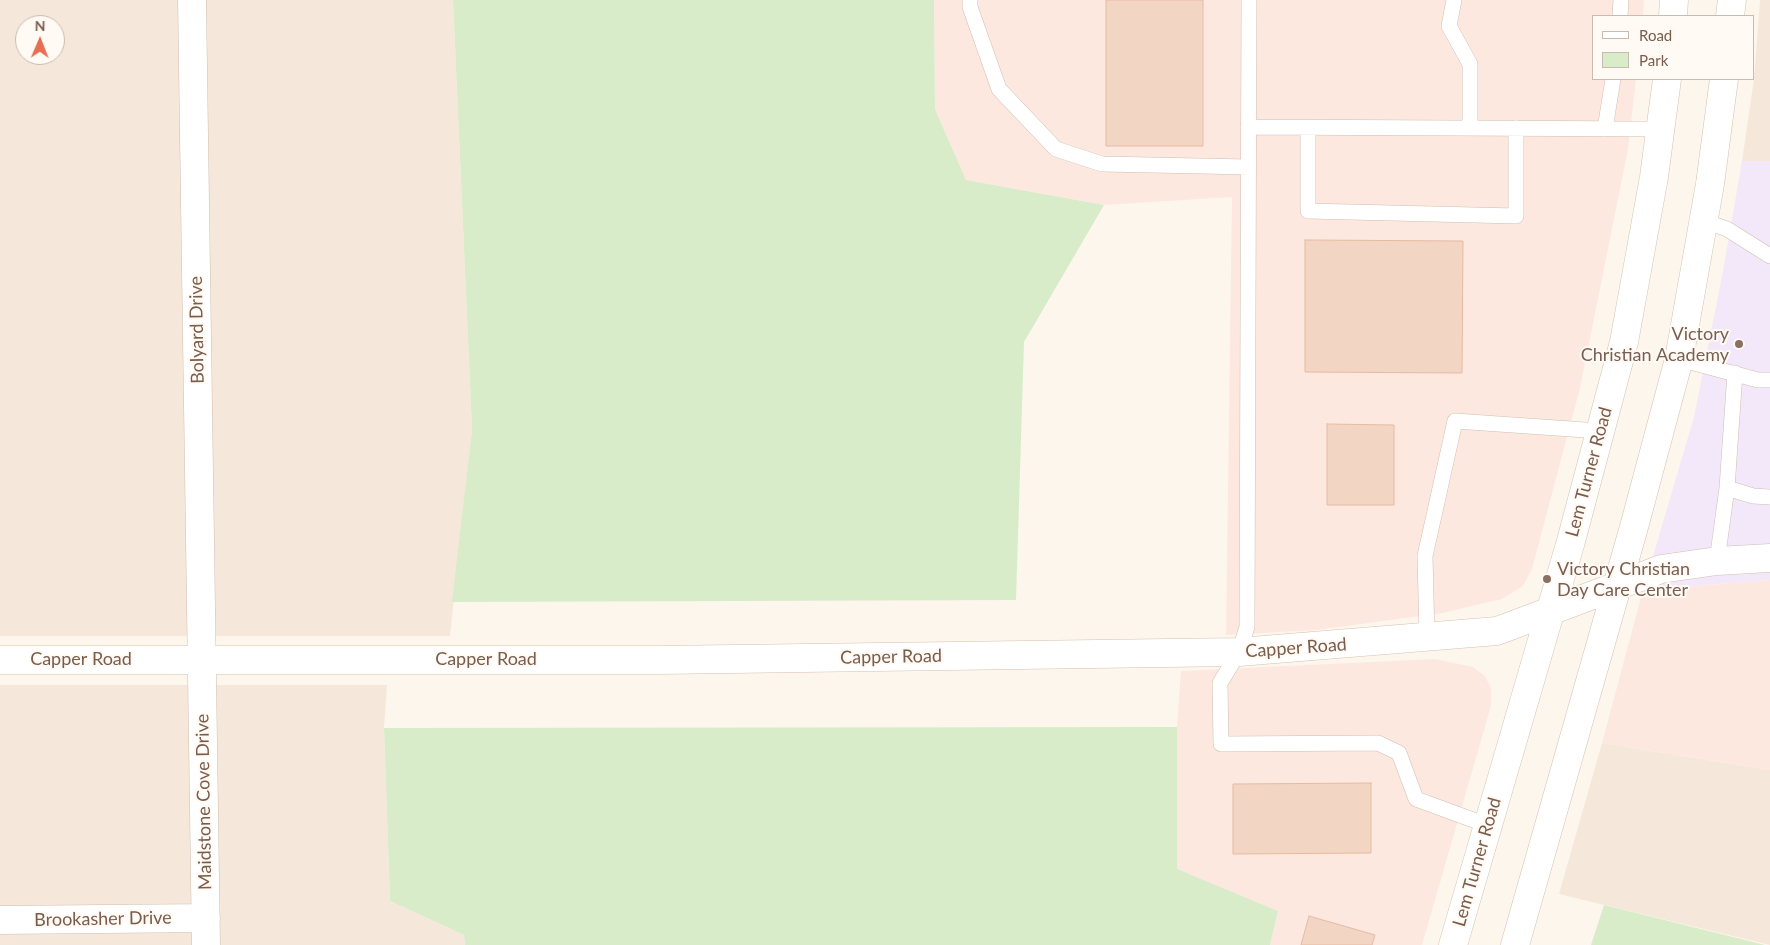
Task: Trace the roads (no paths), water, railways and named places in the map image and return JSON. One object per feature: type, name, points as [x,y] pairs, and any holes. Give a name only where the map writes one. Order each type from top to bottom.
[{"type":"street","name":"Bolyard Drive","points":[[192,0],[201,659]]},
{"type":"street","points":[[1673,15],[1674,0]]},
{"type":"street","points":[[1730,15],[1732,0]]},
{"type":"street","name":"Lem Turner Road","points":[[1453,945],[1550,611],[1624,342],[1660,129],[1666,80]]},
{"type":"street","points":[[1515,945],[1679,359],[1704,221],[1724,80]]},
{"type":"street","name":"Capper Road","points":[[0,660],[660,660],[1239,652],[1497,631],[1662,569],[1717,560],[1770,558]]},
{"type":"street","name":"Maidstone Cove Drive","points":[[201,659],[206,932]]},
{"type":"street","name":"Brookasher Drive","points":[[0,920],[206,932]]},
{"type":"lane","points":[[970,0],[970,7],[999,88],[1056,149],[1102,164],[1249,167]]},
{"type":"lane","points":[[1249,0],[1247,627],[1239,652],[1220,683],[1220,744],[1378,743],[1399,753],[1416,799],[1487,825]]},
{"type":"lane","points":[[1454,0],[1449,26],[1470,64],[1470,128]]},
{"type":"lane","points":[[1620,15],[1622,0]]},
{"type":"lane","points":[[1605,129],[1613,80]]},
{"type":"lane","points":[[1248,127],[1660,129]]},
{"type":"lane","points":[[1308,128],[1308,212],[1516,216],[1516,128]]},
{"type":"lane","points":[[1704,221],[1727,229],[1770,256]]},
{"type":"lane","points":[[1679,359],[1758,380],[1770,380]]},
{"type":"lane","points":[[1717,560],[1727,488],[1735,373]]},
{"type":"lane","points":[[1427,637],[1425,556],[1455,421],[1600,431]]},
{"type":"lane","points":[[1727,488],[1753,496],[1770,497]]},
{"type":"place","name":"Victory Christian Academy","points":[[1739,344]]},
{"type":"place","name":"Victory Christian Day Care Center","points":[[1547,579]]}]
